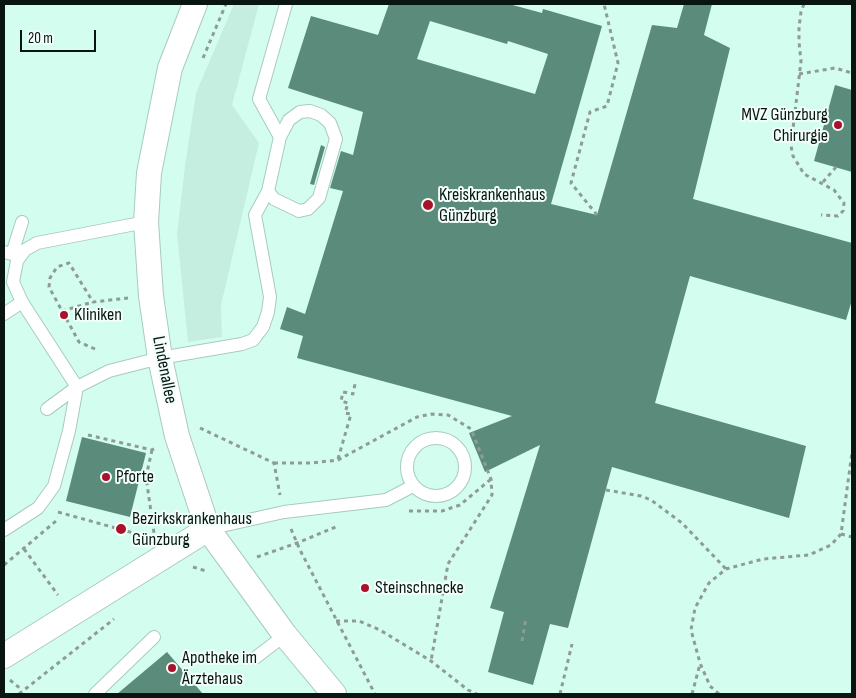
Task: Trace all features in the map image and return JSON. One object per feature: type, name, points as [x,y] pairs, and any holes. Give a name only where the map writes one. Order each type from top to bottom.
[{"type":"street","name":"Lindenallee","points":[[195,4],[170,68],[149,173],[146,222],[151,296],[160,358],[177,436],[208,530],[285,635],[334,694]]},
{"type":"street","points":[[5,667],[72,614],[208,530]]},
{"type":"lane","points":[[280,137],[259,99],[286,4]]},
{"type":"lane","points":[[47,409],[77,387],[109,371],[160,358],[242,344],[253,340],[263,327],[270,297],[255,215],[268,191],[280,137],[289,120],[300,112],[310,111],[322,115],[330,123],[336,138],[319,198],[308,209],[299,211],[274,199],[268,191]]},
{"type":"lane","points":[[4,530],[38,508],[54,486],[69,430],[77,387],[22,302],[13,282],[12,254],[22,222]]},
{"type":"lane","points":[[12,254],[25,250],[37,243],[146,222]]},
{"type":"lane","points":[[4,314],[22,302]]},
{"type":"lane","points":[[439,438],[448,440],[462,452],[466,470],[463,479],[452,492],[443,496],[432,496],[424,494],[413,486],[407,474],[406,464],[409,455],[421,442],[439,438]]},
{"type":"lane","points":[[208,530],[284,512],[386,500],[413,486]]},
{"type":"lane","points":[[254,658],[285,635]]},
{"type":"lane","points":[[95,694],[154,637]]},
{"type":"path","points":[[597,215],[571,183],[590,112],[607,106],[618,63],[604,4]]},
{"type":"path","points":[[804,4],[799,26],[801,61],[791,146],[793,156],[804,174],[823,182],[834,190],[844,203],[843,211],[838,216],[821,216]]},
{"type":"path","points":[[799,74],[835,68],[852,73]]},
{"type":"path","points":[[823,182],[836,167]]},
{"type":"path","points":[[93,302],[69,263],[58,268],[50,278],[49,287],[79,342],[94,348]]},
{"type":"path","points":[[62,311],[93,302],[151,296]]},
{"type":"path","points":[[338,460],[352,414],[345,413],[348,403],[341,401],[343,392],[353,394],[355,384]]},
{"type":"path","points":[[58,512],[155,539],[146,477],[152,450]]},
{"type":"path","points":[[719,694],[710,686],[700,663],[691,630],[695,608],[708,583],[726,569],[763,559],[809,555],[831,545],[840,534],[852,452]]},
{"type":"path","points":[[402,511],[442,512],[460,505],[491,479]]},
{"type":"path","points":[[606,490],[641,496],[651,500],[682,523],[726,569]]},
{"type":"path","points":[[236,568],[249,560],[341,525]]},
{"type":"path","points":[[840,534],[852,537]]},
{"type":"path","points":[[4,565],[24,549],[72,614]]},
{"type":"path","points":[[522,641],[526,618]]},
{"type":"path","points":[[336,621],[359,621],[380,630],[431,661],[468,690],[477,694]]},
{"type":"path","points":[[560,694],[572,644]]},
{"type":"path","points":[[692,694],[700,663]]},
{"type":"path","points":[[5,667],[22,690]]},
{"type":"shaded area","name":"Kreiskrankenhaus Günzburg","points":[[4,4],[852,4],[852,694],[4,694]]},
{"type":"shaded area","points":[[234,4],[259,4],[232,105],[259,143],[221,305],[222,337],[188,342],[177,234],[185,166],[196,93]]},
{"type":"building","points":[[389,4],[509,4],[542,13],[543,9],[602,26],[551,204],[597,215],[652,25],[677,28],[684,4],[712,4],[704,35],[730,48],[693,199],[852,243],[852,300],[846,320],[690,276],[655,403],[806,446],[789,518],[612,467],[568,628],[550,624],[533,685],[488,672],[504,612],[490,608],[540,445],[485,472],[469,433],[512,416],[297,358],[303,336],[280,329],[287,307],[305,314],[343,191],[330,188],[341,151],[353,155],[363,112],[288,88],[311,16],[378,35]],"holes":[[[430,21],[507,44],[508,41],[548,54],[535,94],[417,59]]]},
{"type":"building","name":"MVZ Günzburg Chirurgie","points":[[835,85],[852,90],[852,172],[814,161]]},
{"type":"building","points":[[321,145],[325,147],[314,185],[310,184]]},
{"type":"building","name":"Pforte","points":[[82,437],[146,453],[130,517],[66,501]]},
{"type":"building","points":[[167,652],[203,694],[117,694]]},
{"type":"place","name":"MVZ Günzburg Chirurgie","points":[[838,125]]},
{"type":"place","name":"Kreiskrankenhaus Günzburg","points":[[428,205]]},
{"type":"place","name":"Kliniken","points":[[64,315]]},
{"type":"place","name":"Pforte","points":[[106,477]]},
{"type":"place","name":"Bezirkskrankenhaus Günzburg","points":[[121,529]]},
{"type":"place","name":"Steinschnecke","points":[[365,588]]},
{"type":"place","name":"Apotheke im Ärztehaus","points":[[172,668]]}]
